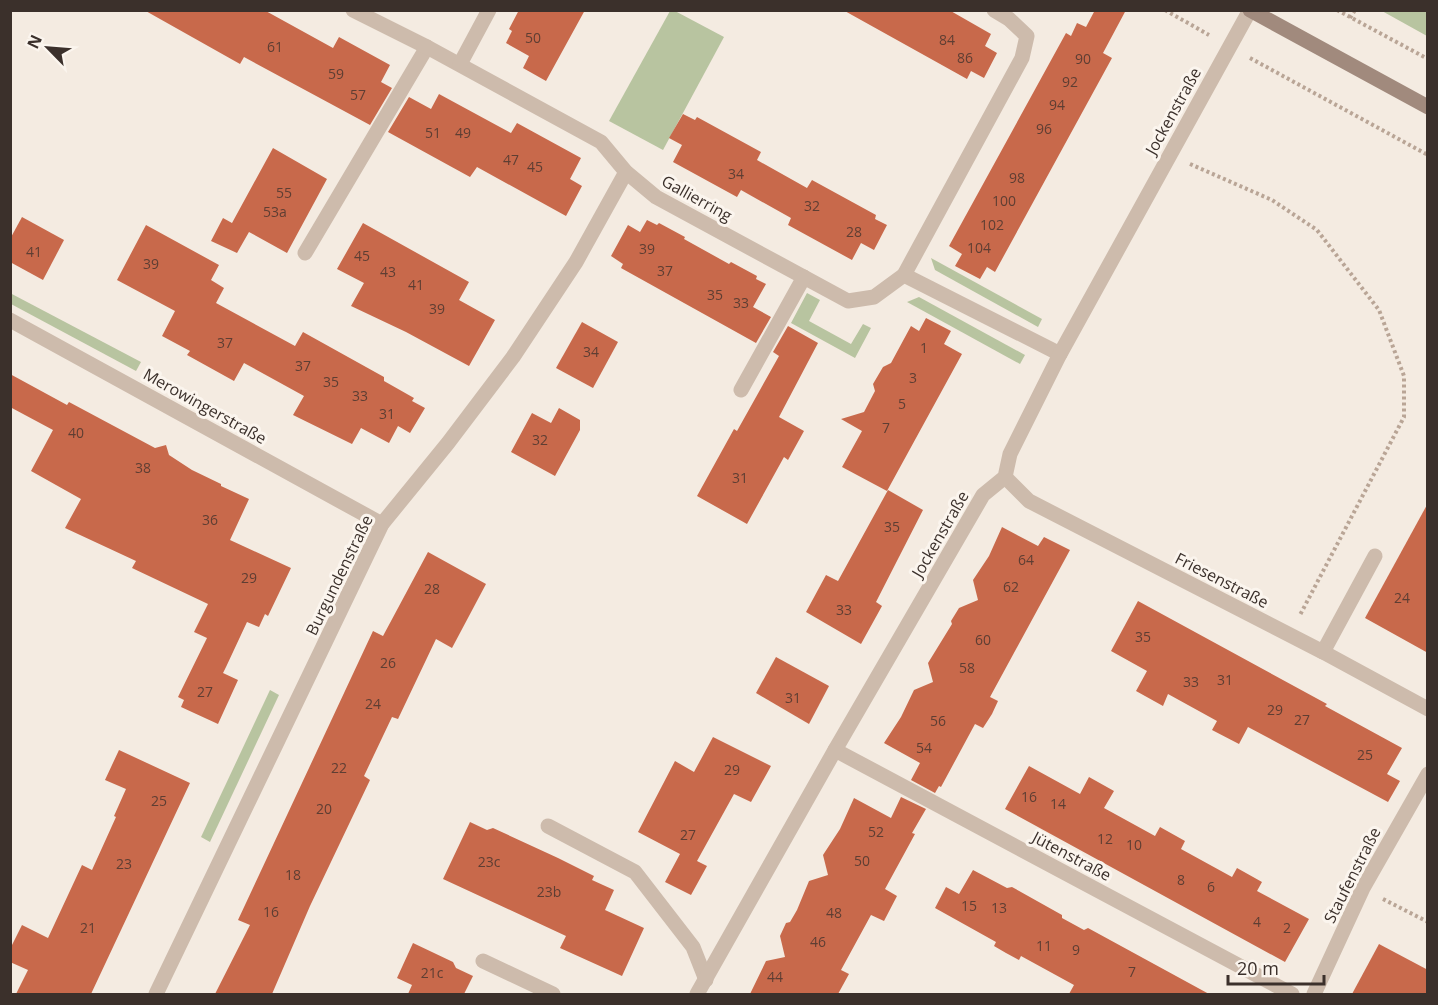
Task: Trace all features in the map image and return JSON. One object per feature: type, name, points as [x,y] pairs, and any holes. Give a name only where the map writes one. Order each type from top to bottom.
[{"type":"main road","points":[[1250,10],[1428,107]]},
{"type":"street","name":"Gallierring","points":[[352,10],[460,64],[601,142],[626,172],[656,197],[848,301],[874,297],[904,275],[1023,58],[1027,36],[1009,19],[994,10]]},
{"type":"street","points":[[460,64],[489,10]]},
{"type":"street","name":"Jockenstraße","points":[[697,994],[983,495],[1005,477],[1010,454],[1060,354],[1250,10]]},
{"type":"street","points":[[305,253],[427,47]]},
{"type":"street","name":"Burgundenstraße","points":[[156,994],[382,524],[448,443],[513,357],[576,262],[626,172]]},
{"type":"street","points":[[904,275],[1060,354]]},
{"type":"street","points":[[741,390],[804,277]]},
{"type":"street","name":"Merowingerstraße","points":[[10,320],[382,524]]},
{"type":"street","name":"Friesenstraße","points":[[1005,477],[1029,501],[1323,652],[1428,710]]},
{"type":"street","points":[[1323,652],[1375,556]]},
{"type":"street","name":"Jütenstraße","points":[[836,750],[1292,994]]},
{"type":"street","name":"Staufenstraße","points":[[1314,994],[1363,888],[1428,774]]},
{"type":"street","points":[[548,826],[636,872],[693,947],[706,980]]},
{"type":"street","points":[[483,961],[553,994]]},
{"type":"path","points":[[1165,10],[1428,155]]},
{"type":"path","points":[[1337,10],[1428,59]]},
{"type":"path","points":[[1350,18],[1354,10]]},
{"type":"path","points":[[1169,155],[1272,200],[1317,230],[1378,310],[1404,376],[1404,417],[1298,619]]},
{"type":"path","points":[[1363,888],[1428,922]]},
{"type":"green space","points":[[670,11],[675,11],[724,37],[663,150],[609,121]]},
{"type":"green space","points":[[1382,11],[1427,11],[1427,36]]},
{"type":"green space","points":[[931,258],[1042,319],[1038,327],[935,270]]},
{"type":"green space","points":[[10,293],[141,362],[136,371],[11,304]]},
{"type":"green space","points":[[807,293],[820,300],[809,321],[851,344],[863,324],[871,328],[855,358],[791,323]]},
{"type":"green space","points":[[919,297],[1025,355],[1020,364],[907,302]]},
{"type":"green space","points":[[270,690],[279,695],[210,842],[201,837]]},
{"type":"building","points":[[144,10],[264,10],[333,48],[339,37],[390,65],[381,82],[392,88],[370,125],[244,57],[240,64]]},
{"type":"building","points":[[519,10],[585,10],[546,81],[523,68],[529,56],[506,43],[512,31],[509,29]]},
{"type":"building","points":[[843,10],[949,10],[991,34],[985,46],[997,53],[984,78],[971,71],[967,79]]},
{"type":"building","points":[[1095,10],[1126,10],[1103,53],[1112,58],[995,272],[987,267],[980,279],[955,266],[962,254],[949,246],[1066,33],[1071,36],[1077,23],[1086,27]]},
{"type":"building","points":[[439,94],[511,133],[517,123],[581,158],[570,179],[582,186],[566,216],[477,167],[470,177],[388,132],[409,97],[431,109]]},
{"type":"building","points":[[683,114],[695,120],[697,117],[761,152],[757,160],[807,188],[812,180],[876,215],[875,219],[887,225],[874,250],[861,243],[852,260],[788,225],[791,218],[741,190],[737,197],[673,162],[682,145],[669,138]]},
{"type":"building","points":[[273,148],[327,179],[287,253],[249,232],[237,253],[211,241],[223,218],[232,223]]},
{"type":"building","points":[[22,217],[64,240],[43,280],[10,262],[10,239]]},
{"type":"building","points":[[647,220],[657,225],[659,223],[729,264],[731,262],[757,276],[756,279],[766,284],[753,307],[771,317],[756,343],[621,268],[623,264],[611,256],[628,225],[640,232]]},
{"type":"building","points":[[363,223],[469,282],[459,300],[495,320],[469,366],[351,306],[364,283],[337,269]]},
{"type":"building","points":[[146,225],[219,265],[211,280],[224,288],[216,303],[295,346],[303,332],[384,377],[384,381],[414,398],[412,401],[425,408],[410,433],[398,426],[389,443],[361,428],[352,444],[293,415],[304,396],[244,363],[234,381],[187,355],[190,351],[162,336],[175,311],[117,280]]},
{"type":"building","points":[[926,318],[951,331],[944,344],[962,354],[887,491],[842,467],[862,431],[841,419],[864,412],[875,391],[873,384],[883,367],[891,363],[911,326],[919,331]]},
{"type":"building","points":[[582,322],[618,342],[593,388],[556,368]]},
{"type":"building","points":[[788,326],[818,343],[779,417],[804,431],[788,460],[784,457],[747,524],[697,496],[734,429],[737,431],[779,356],[773,352]]},
{"type":"building","points":[[10,374],[67,405],[69,402],[155,448],[166,445],[169,455],[192,470],[249,499],[230,540],[291,568],[268,616],[265,614],[259,627],[247,622],[223,673],[238,680],[218,724],[181,707],[184,700],[178,697],[207,638],[194,632],[208,604],[132,568],[136,561],[65,528],[81,499],[31,471],[53,430],[10,407]]},
{"type":"building","points":[[559,408],[580,420],[580,430],[555,476],[511,452],[532,413],[551,423]]},
{"type":"building","points":[[888,490],[923,510],[876,602],[882,606],[861,644],[806,612],[826,575],[838,581]]},
{"type":"building","points":[[1428,503],[1428,653],[1365,618]]},
{"type":"building","points":[[1002,527],[1038,546],[1044,537],[1070,550],[990,697],[998,701],[992,714],[983,728],[975,724],[941,787],[939,786],[935,793],[911,780],[920,763],[884,743],[901,717],[914,690],[933,682],[928,663],[959,608],[978,600],[973,580],[989,556]]},
{"type":"building","points":[[428,552],[486,584],[452,648],[436,639],[398,719],[392,717],[364,776],[370,780],[310,906],[272,994],[215,994],[250,925],[238,920],[373,631],[383,636]]},
{"type":"building","points":[[1138,601],[1327,704],[1325,706],[1402,748],[1387,774],[1400,781],[1388,802],[1248,727],[1239,744],[1212,730],[1217,721],[1168,694],[1163,706],[1136,691],[1147,671],[1111,651]]},
{"type":"building","points":[[776,657],[829,686],[809,724],[756,693]]},
{"type":"building","points":[[713,737],[771,766],[751,802],[734,794],[697,861],[707,866],[691,895],[665,882],[680,854],[638,832],[675,761],[694,772]]},
{"type":"building","points":[[119,750],[190,783],[91,994],[16,994],[28,970],[10,962],[10,949],[22,925],[48,938],[82,865],[92,870],[116,817],[114,816],[126,789],[105,780]]},
{"type":"building","points":[[1029,766],[1080,794],[1089,777],[1114,791],[1104,808],[1155,836],[1160,827],[1185,841],[1181,849],[1232,877],[1237,868],[1262,882],[1257,891],[1309,919],[1285,962],[1005,809]]},
{"type":"building","points":[[901,797],[926,809],[885,889],[897,896],[884,921],[871,915],[841,970],[849,974],[838,994],[750,994],[766,961],[785,957],[780,936],[786,923],[790,922],[797,910],[809,881],[828,875],[823,855],[840,829],[854,798],[891,818]]},
{"type":"building","points":[[470,822],[487,830],[493,828],[558,858],[594,876],[592,880],[614,890],[605,910],[644,928],[622,976],[560,948],[566,936],[443,879]]},
{"type":"building","points":[[973,870],[1007,888],[1012,887],[1084,930],[1088,928],[1209,994],[1069,994],[1074,985],[1021,956],[1019,960],[1006,953],[994,946],[996,942],[935,908],[946,887],[959,894]]},
{"type":"building","points":[[413,943],[453,962],[456,968],[473,976],[464,994],[408,994],[412,985],[397,978]]},
{"type":"building","points":[[1379,944],[1428,970],[1428,994],[1352,994]]}]
